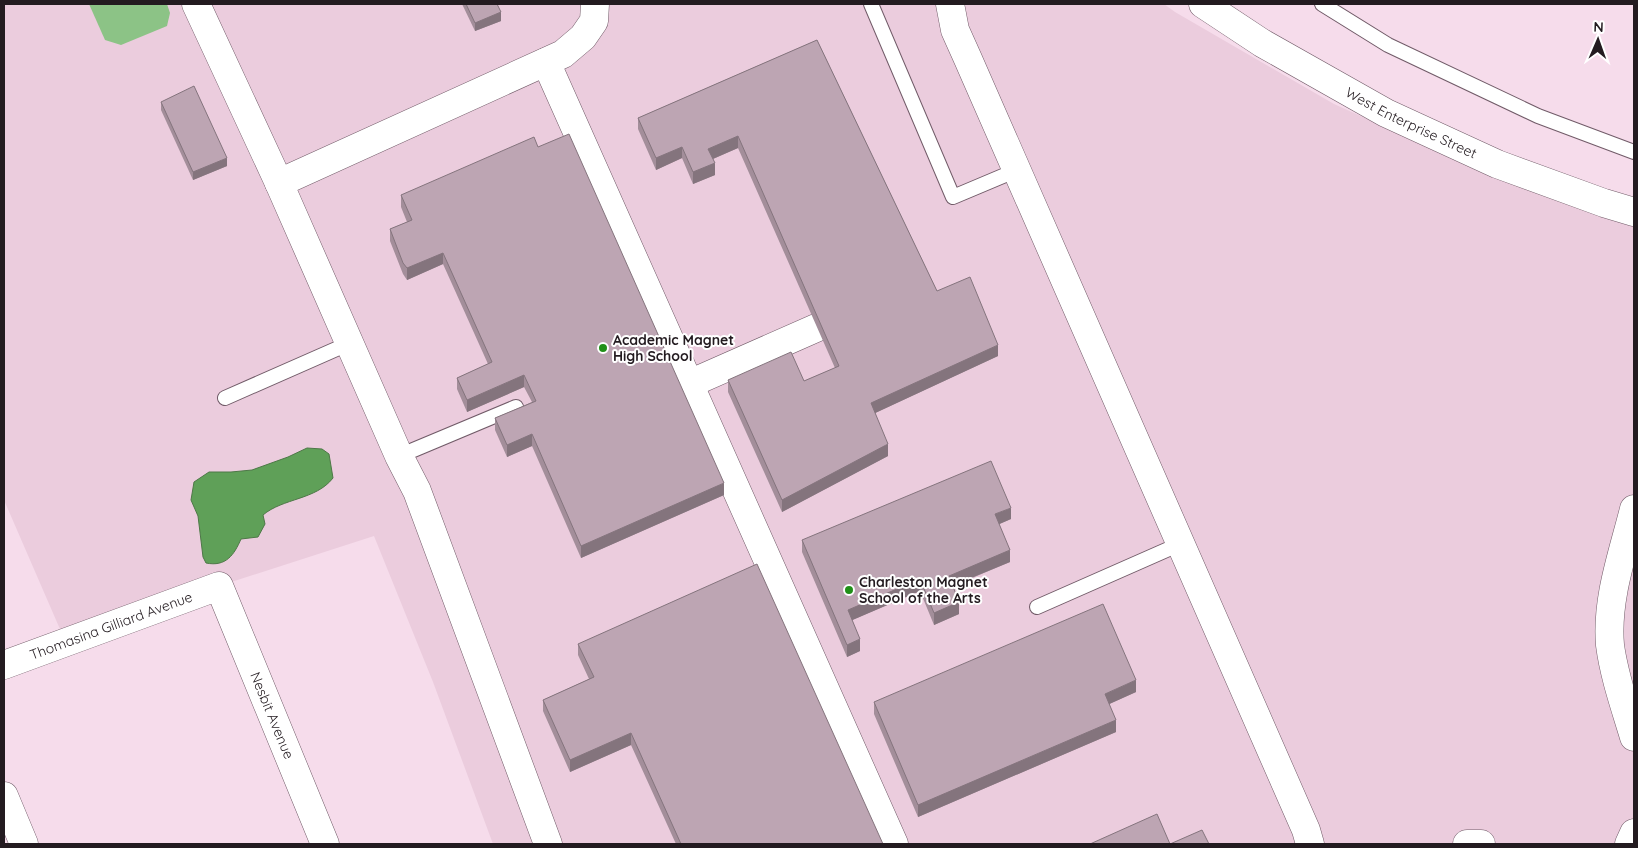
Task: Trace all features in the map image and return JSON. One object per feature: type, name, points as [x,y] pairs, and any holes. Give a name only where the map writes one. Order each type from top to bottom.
[{"type":"street","points":[[196,4],[279,183],[399,456],[417,491],[548,844]]},
{"type":"street","points":[[279,183],[563,54],[583,38],[594,21],[595,4]]},
{"type":"street","points":[[950,4],[956,30],[1306,830],[1310,844]]},
{"type":"street","name":"West Enterprise Street","points":[[1203,4],[1262,43],[1386,113],[1497,164],[1634,212]]},
{"type":"street","points":[[546,62],[894,844]]},
{"type":"street","points":[[689,384],[816,328]]},
{"type":"street","points":[[1634,509],[1614,588],[1610,644],[1616,678],[1634,737]]},
{"type":"street","name":"Thomasina Gilliard Avenue","points":[[4,666],[219,586]]},
{"type":"street","name":"Nesbit Avenue","points":[[219,586],[325,844]]},
{"type":"street","points":[[4,796],[24,844]]},
{"type":"street","points":[[1629,844],[1634,834]]},
{"type":"street","points":[[1467,844],[1482,844]]},
{"type":"lane","points":[[870,4],[953,197],[1016,170]]},
{"type":"lane","points":[[1322,4],[1388,46],[1538,116],[1634,152]]},
{"type":"lane","points":[[225,398],[350,343]]},
{"type":"lane","points":[[399,456],[516,407]]},
{"type":"lane","points":[[1037,607],[1180,544]]},
{"type":"shaded area","points":[[4,4],[1164,4],[1334,104],[1496,177],[1634,224],[1634,844],[493,844],[433,682],[374,536],[219,586],[66,643],[4,500]]},
{"type":"shaded area","points":[[89,4],[167,4],[170,13],[167,26],[121,45],[105,40]]},
{"type":"shaded area","points":[[307,448],[322,449],[329,454],[333,478],[318,491],[271,509],[263,515],[265,524],[258,537],[241,539],[232,555],[224,561],[213,564],[206,563],[203,557],[198,516],[191,500],[194,482],[209,472],[252,470]]},
{"type":"building","points":[[466,4],[497,4],[501,12],[475,23]]},
{"type":"building","points":[[817,40],[937,291],[970,277],[998,345],[871,403],[888,444],[782,500],[728,380],[791,352],[804,381],[839,366],[738,136],[708,149],[715,163],[693,172],[682,147],[656,158],[638,118]]},
{"type":"building","points":[[194,86],[227,158],[193,172],[161,102]]},
{"type":"building","points":[[569,134],[724,483],[581,546],[532,434],[507,445],[495,418],[536,401],[524,375],[467,400],[457,378],[492,362],[443,253],[407,268],[403,263],[390,229],[412,220],[401,195],[534,137],[538,147]]},
{"type":"building","points":[[991,461],[1011,508],[995,514],[1010,550],[949,576],[959,602],[934,613],[920,579],[848,610],[860,639],[847,645],[802,540]]},
{"type":"building","points":[[757,564],[883,844],[681,844],[631,733],[570,760],[543,700],[594,677],[578,644]]},
{"type":"building","points":[[1103,604],[1136,680],[1105,694],[1116,720],[918,805],[874,702]]},
{"type":"building","points":[[1157,814],[1170,844],[1090,844]]},
{"type":"building","points":[[1202,830],[1209,844],[1170,844]]},
{"type":"place","name":"Academic Magnet High School","points":[[603,348]]},
{"type":"place","name":"Charleston Magnet School of the Arts","points":[[849,590]]}]
